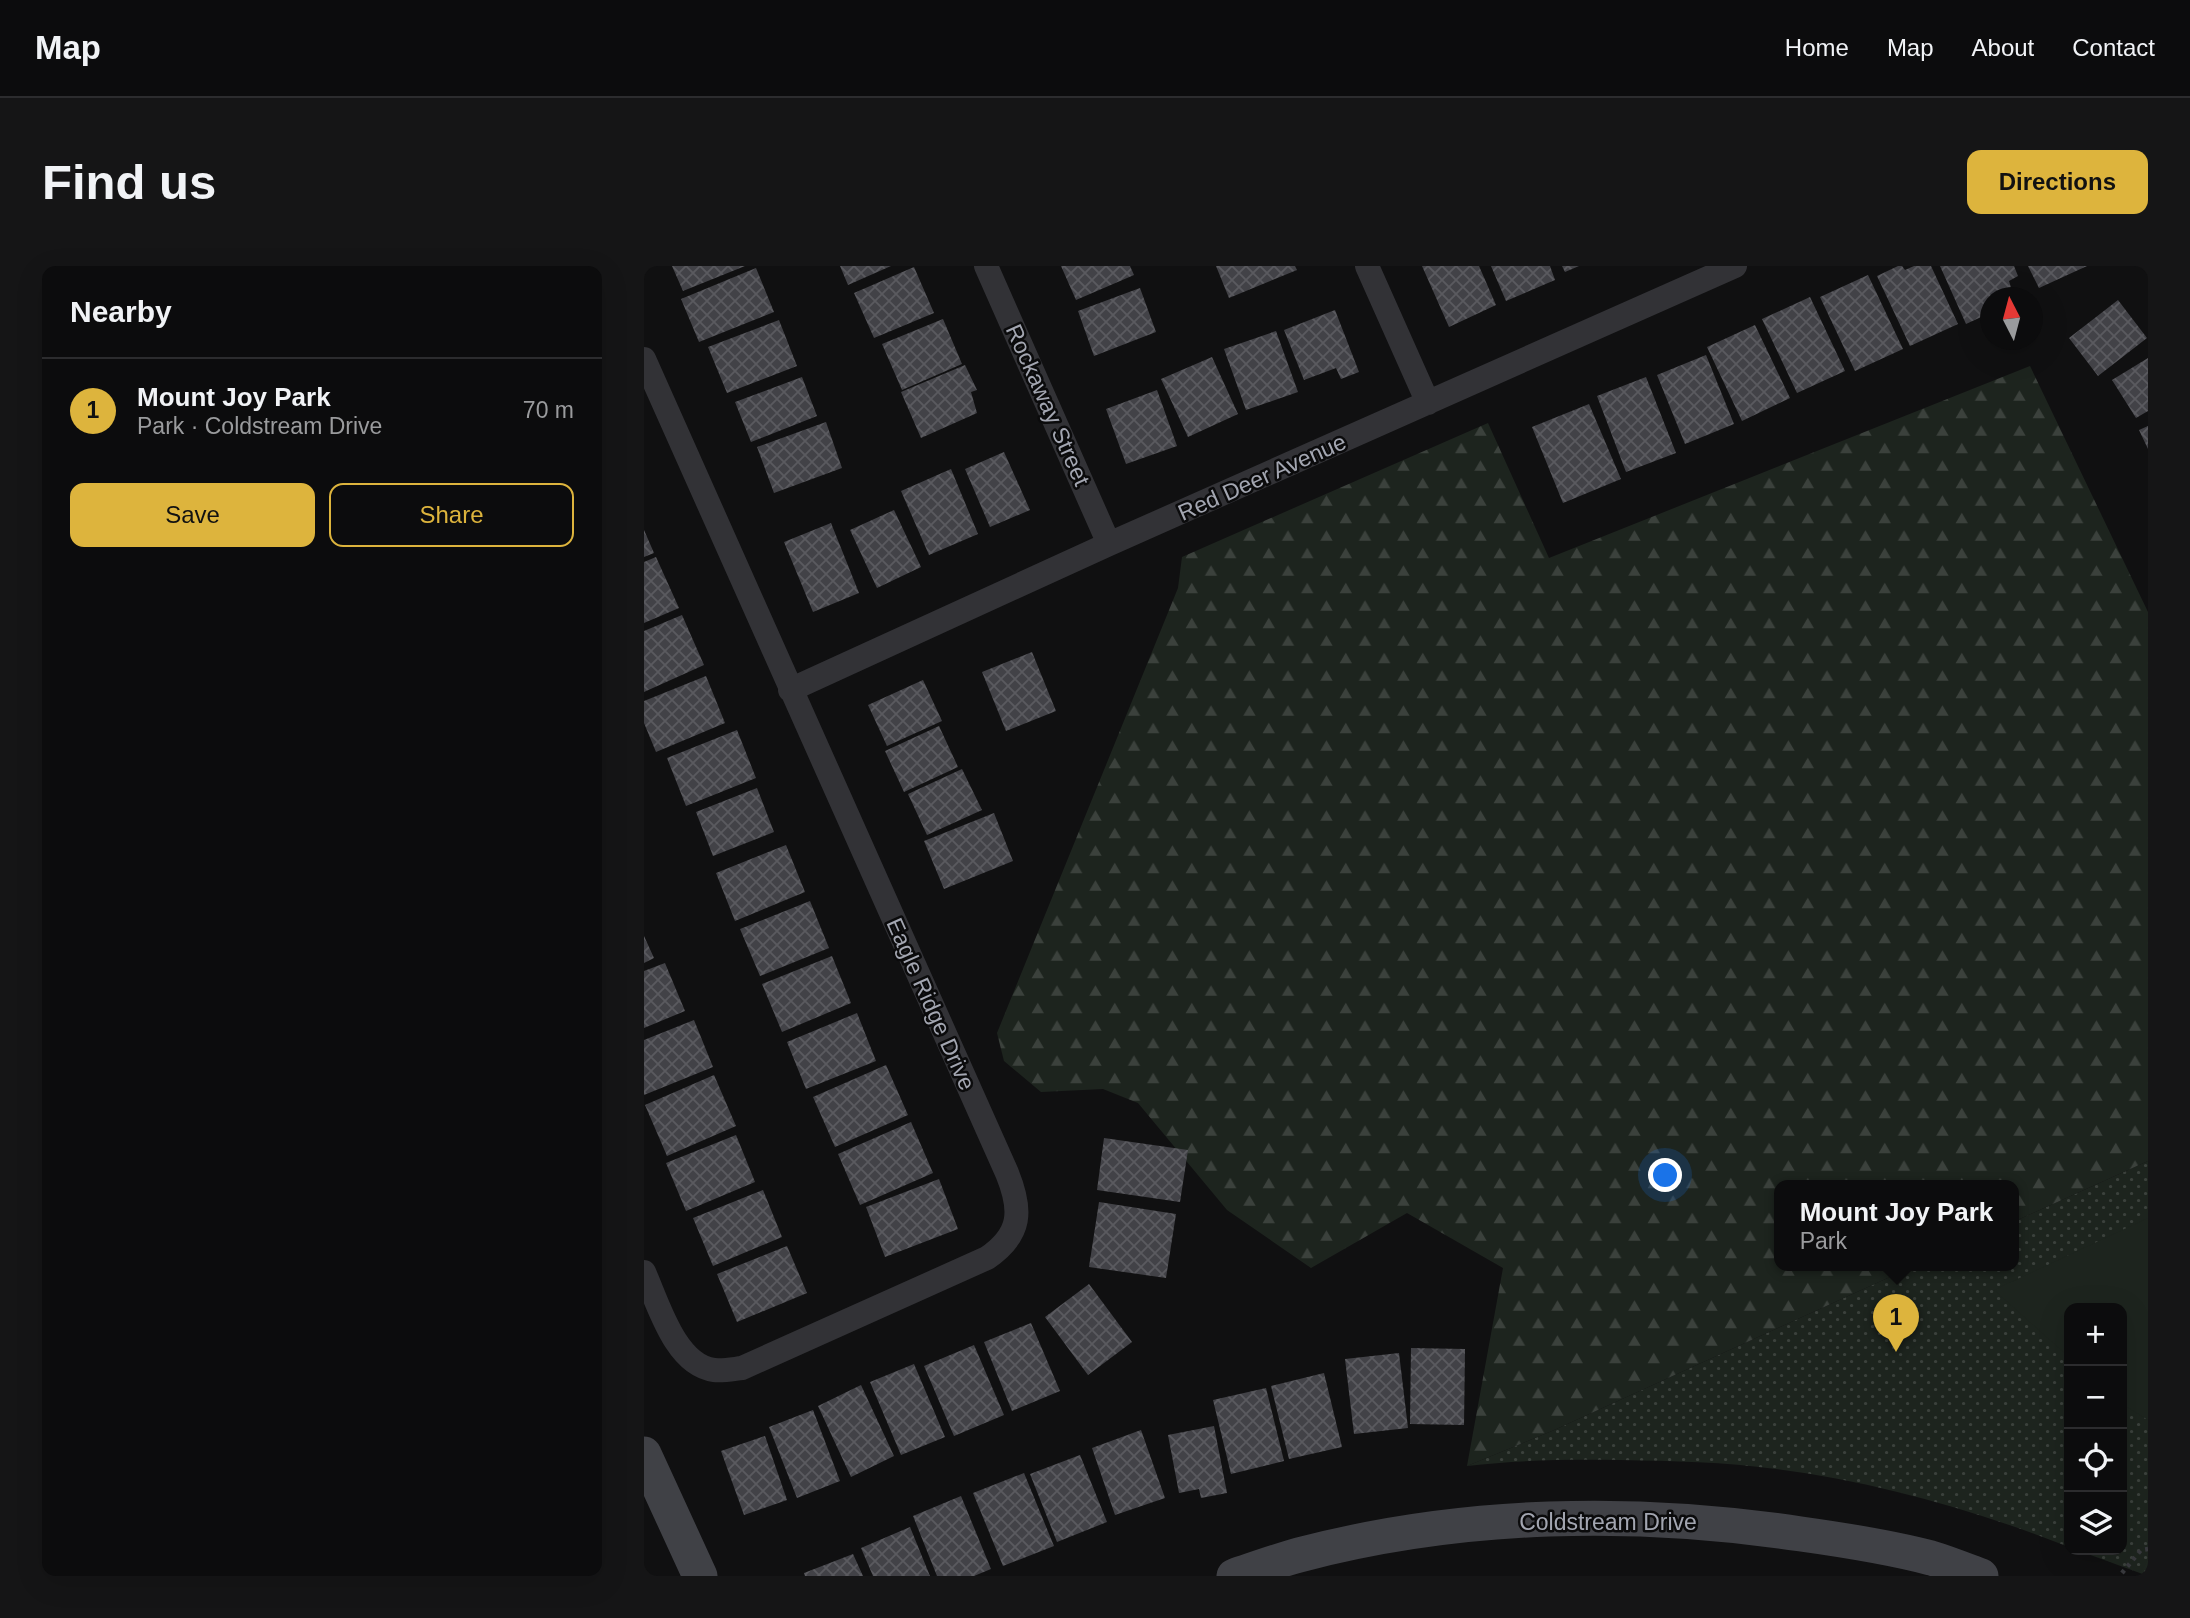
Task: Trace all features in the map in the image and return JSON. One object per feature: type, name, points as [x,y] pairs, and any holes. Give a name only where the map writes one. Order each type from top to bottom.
[{"type":"street","name":"Rockaway Street","points":[[986,266],[1109,544]]},
{"type":"street","points":[[1367,266],[1428,403]]},
{"type":"street","name":"Red Deer Avenue","points":[[790,690],[1109,544],[1735,266]]},
{"type":"street","name":"Eagle Ridge Drive","points":[[644,359],[1007,1173],[1016,1194],[1018,1212],[1004,1246],[988,1258],[742,1368],[713,1370],[691,1361],[674,1340],[644,1272]]},
{"type":"street","points":[[644,1454],[699,1576]]},
{"type":"street","name":"Coldstream Drive","points":[[1234,1576],[1300,1555],[1391,1536],[1473,1525],[1562,1518],[1650,1519],[1748,1526],[1932,1558],[1982,1576]]},
{"type":"path","points":[[2122,1573],[2141,1550],[2148,1549]]},
{"type":"green space","points":[[2030,366],[2148,612],[2148,1161],[2019,1219],[2019,1180],[1774,1180],[1774,1271],[1903,1271],[1552,1431],[1467,1466],[1503,1268],[1407,1213],[1311,1268],[1227,1210],[1138,1103],[1103,1089],[1041,1092],[1004,1061],[997,1033],[1178,588],[1182,557],[1488,423],[1549,558]]},
{"type":"green space","points":[[2148,1161],[2148,1576],[2091,1555],[2127,1555],[2127,1303],[2064,1303],[2064,1545],[1998,1521],[1925,1499],[1851,1481],[1776,1469],[1699,1462],[1602,1460],[1525,1461],[1467,1466],[1552,1431],[1903,1271],[2019,1271],[2019,1219]]},
{"type":"green space","points":[[2148,1218],[2148,1420],[2127,1407],[2127,1303],[2064,1303],[2064,1353],[1994,1290]]},
{"type":"building","points":[[672,266],[745,266],[683,291]]},
{"type":"building","points":[[840,266],[891,266],[848,285]]},
{"type":"building","points":[[1061,266],[1130,266],[1134,275],[1076,300]]},
{"type":"building","points":[[1216,266],[1295,266],[1297,270],[1229,298]]},
{"type":"building","points":[[1422,266],[1479,266],[1496,305],[1449,327]]},
{"type":"building","points":[[1491,266],[1550,266],[1555,280],[1506,301]]},
{"type":"building","points":[[1562,266],[1579,266],[1565,272]]},
{"type":"building","points":[[1898,266],[1905,270],[1914,266],[1931,266],[1958,324],[1910,346],[1877,276]]},
{"type":"building","points":[[1940,266],[2014,266],[2018,276],[2009,281],[2011,287],[1980,287],[1980,318],[1966,324]]},
{"type":"building","points":[[2028,266],[2087,266],[2041,287],[2038,287]]},
{"type":"building","points":[[914,267],[934,313],[874,338],[854,293]]},
{"type":"building","points":[[756,268],[774,312],[699,342],[681,299]]},
{"type":"building","points":[[1868,275],[1903,349],[1855,371],[1820,297]]},
{"type":"building","points":[[1140,288],[1156,332],[1094,356],[1078,311]]},
{"type":"building","points":[[1810,297],[1845,371],[1797,393],[1762,319]]},
{"type":"building","points":[[2118,300],[2147,338],[2098,376],[2069,338]]},
{"type":"building","points":[[1335,310],[1359,372],[1341,379],[1336,368],[1304,380],[1284,330]]},
{"type":"building","points":[[943,319],[962,364],[902,390],[882,344]]},
{"type":"building","points":[[779,320],[797,366],[727,393],[708,347]]},
{"type":"building","points":[[1755,325],[1790,398],[1742,421],[1707,347]]},
{"type":"building","points":[[1276,331],[1298,392],[1246,410],[1224,349]]},
{"type":"building","points":[[1706,355],[1734,424],[1685,444],[1657,375]]},
{"type":"building","points":[[1212,357],[1238,414],[1188,437],[1161,379]]},
{"type":"building","points":[[2148,358],[2148,411],[2136,418],[2112,380]]},
{"type":"building","points":[[965,365],[977,390],[971,392],[977,413],[921,438],[901,392]]},
{"type":"building","points":[[802,377],[817,416],[751,442],[735,402]]},
{"type":"building","points":[[1646,377],[1676,453],[1626,472],[1597,396]]},
{"type":"building","points":[[1157,390],[1177,446],[1126,464],[1106,409]]},
{"type":"building","points":[[1589,404],[1621,479],[1563,503],[1532,427]]},
{"type":"building","points":[[826,422],[842,468],[774,493],[757,447]]},
{"type":"building","points":[[2148,426],[2148,449],[2139,430]]},
{"type":"building","points":[[1004,452],[1030,510],[990,527],[965,469]]},
{"type":"building","points":[[951,469],[978,534],[929,555],[901,491]]},
{"type":"building","points":[[894,510],[921,567],[877,588],[850,530]]},
{"type":"building","points":[[831,523],[859,593],[813,612],[784,542]]},
{"type":"building","points":[[644,530],[654,553],[644,557]]},
{"type":"building","points":[[656,557],[679,608],[644,623],[644,562]]},
{"type":"building","points":[[682,615],[704,665],[644,692],[644,631]]},
{"type":"building","points":[[1032,652],[1056,711],[1006,731],[982,672]]},
{"type":"building","points":[[706,676],[725,723],[656,752],[644,723],[644,701]]},
{"type":"building","points":[[923,680],[942,721],[887,746],[868,705]]},
{"type":"building","points":[[939,726],[958,767],[904,792],[885,751]]},
{"type":"building","points":[[737,730],[756,778],[686,806],[667,758]]},
{"type":"building","points":[[962,769],[982,810],[927,835],[908,794]]},
{"type":"building","points":[[757,788],[774,832],[713,856],[696,812]]},
{"type":"building","points":[[994,813],[1013,861],[944,889],[924,841]]},
{"type":"building","points":[[786,845],[805,892],[735,921],[716,873]]},
{"type":"building","points":[[810,901],[829,948],[760,976],[740,929]]},
{"type":"building","points":[[644,936],[654,958],[644,963]]},
{"type":"building","points":[[832,956],[851,1003],[782,1032],[762,984]]},
{"type":"building","points":[[665,963],[685,1011],[644,1028],[644,971]]},
{"type":"building","points":[[857,1013],[876,1061],[806,1089],[787,1042]]},
{"type":"building","points":[[694,1020],[713,1067],[644,1095],[644,1040]]},
{"type":"building","points":[[886,1065],[908,1115],[835,1147],[813,1097]]},
{"type":"building","points":[[714,1075],[736,1126],[667,1156],[645,1105]]},
{"type":"building","points":[[911,1122],[933,1173],[860,1205],[838,1154]]},
{"type":"building","points":[[736,1135],[755,1182],[686,1211],[666,1163]]},
{"type":"building","points":[[1104,1138],[1188,1150],[1180,1202],[1097,1190]]},
{"type":"building","points":[[939,1179],[958,1229],[885,1257],[866,1207]]},
{"type":"building","points":[[763,1190],[782,1237],[713,1266],[693,1218]]},
{"type":"building","points":[[1099,1202],[1176,1214],[1166,1278],[1089,1267]]},
{"type":"building","points":[[787,1246],[807,1293],[737,1322],[717,1274]]},
{"type":"building","points":[[1089,1284],[1132,1342],[1088,1375],[1045,1317]]},
{"type":"building","points":[[1031,1323],[1060,1391],[1012,1411],[984,1342]]},
{"type":"building","points":[[974,1345],[1004,1415],[954,1436],[924,1366]]},
{"type":"building","points":[[1411,1348],[1465,1349],[1464,1425],[1410,1424]]},
{"type":"building","points":[[1399,1353],[1408,1428],[1354,1434],[1345,1359]]},
{"type":"building","points":[[914,1364],[945,1437],[901,1455],[870,1382]]},
{"type":"building","points":[[1324,1373],[1342,1447],[1289,1459],[1271,1386]]},
{"type":"building","points":[[861,1385],[894,1456],[851,1477],[818,1406]]},
{"type":"building","points":[[1266,1388],[1284,1461],[1231,1474],[1213,1400]]},
{"type":"building","points":[[813,1410],[840,1481],[797,1498],[769,1427]]},
{"type":"building","points":[[1214,1426],[1227,1493],[1201,1498],[1199,1489],[1179,1493],[1168,1435]]},
{"type":"building","points":[[1141,1430],[1165,1498],[1115,1515],[1092,1448]]},
{"type":"building","points":[[765,1436],[787,1500],[744,1515],[721,1451]]},
{"type":"building","points":[[1080,1455],[1107,1522],[1057,1542],[1030,1474]]},
{"type":"building","points":[[1024,1473],[1054,1546],[1003,1566],[973,1493]]},
{"type":"building","points":[[961,1496],[991,1569],[974,1576],[937,1576],[913,1516]]},
{"type":"building","points":[[910,1527],[930,1576],[873,1576],[861,1548]]},
{"type":"building","points":[[853,1554],[863,1576],[805,1576],[804,1573]]},
{"type":"place","name":"Mount Joy Park","points":[[1896,1352]]}]
